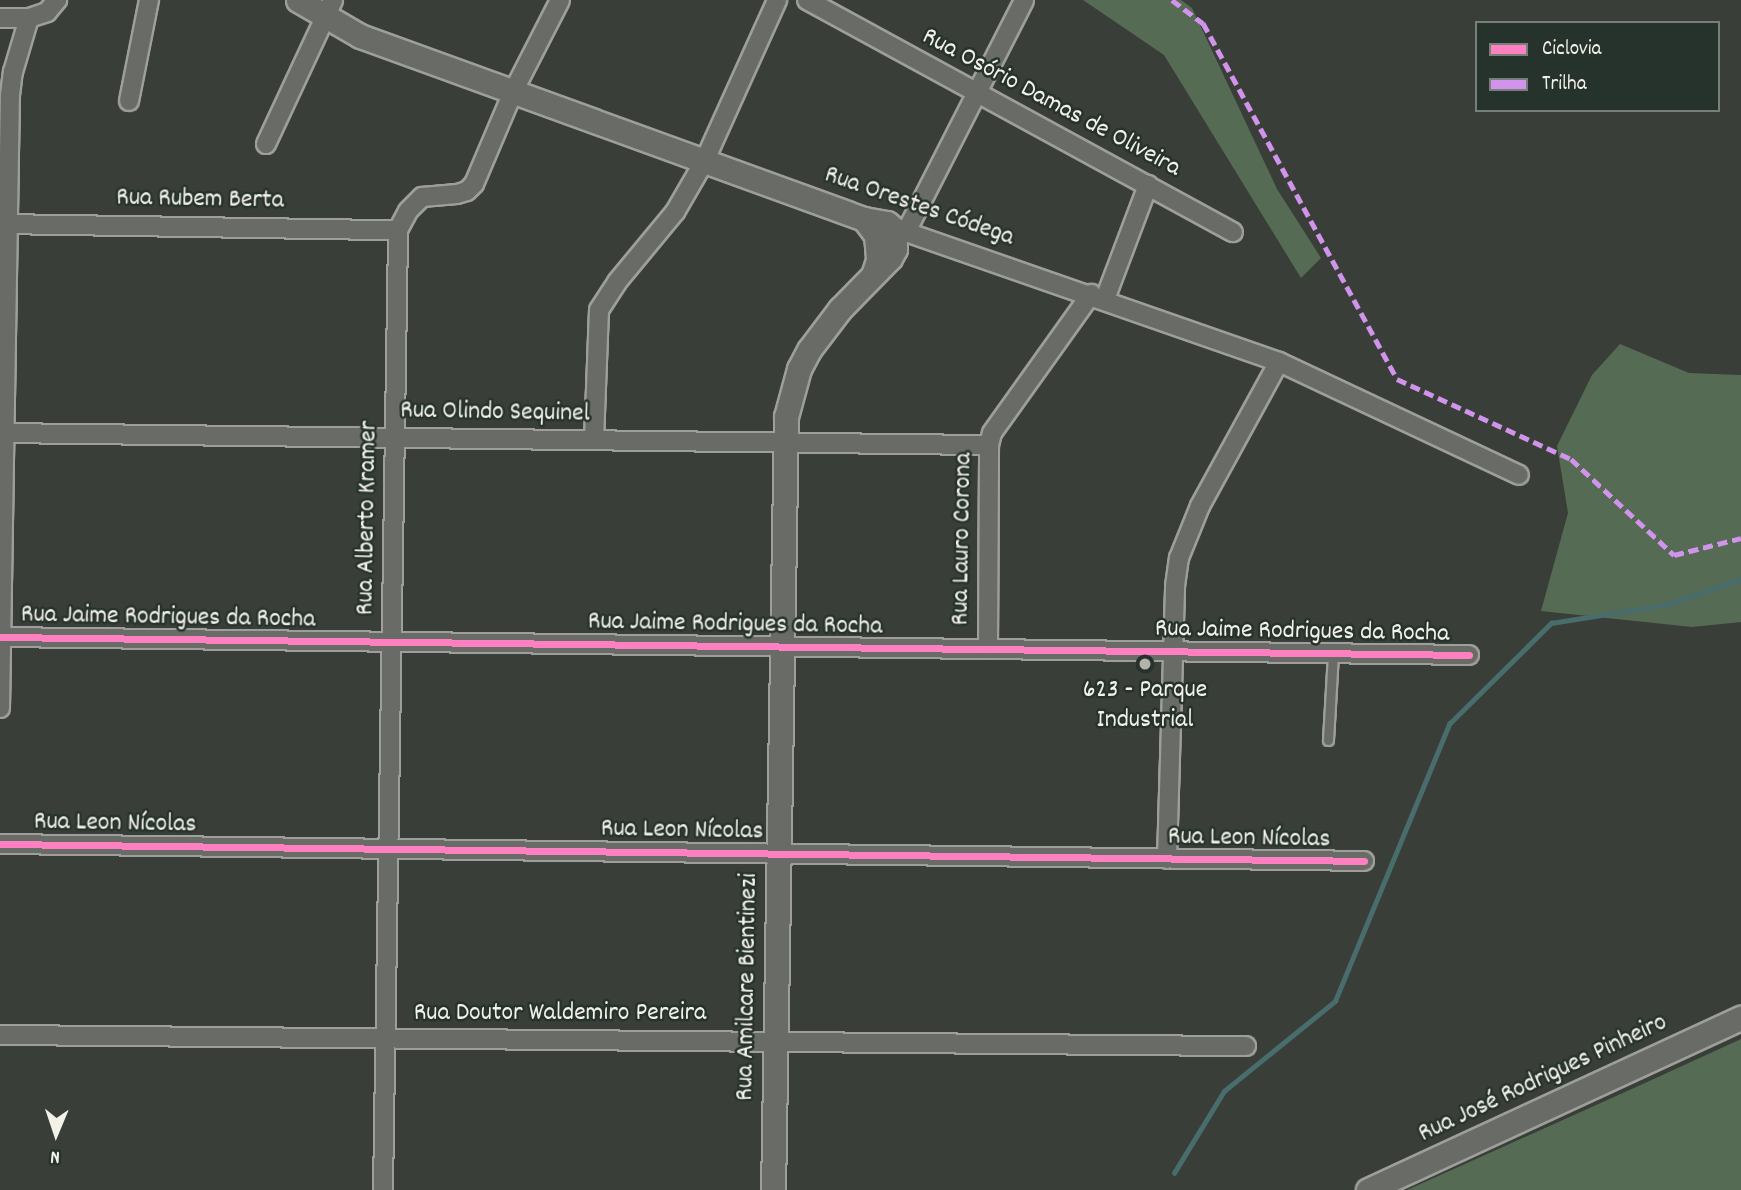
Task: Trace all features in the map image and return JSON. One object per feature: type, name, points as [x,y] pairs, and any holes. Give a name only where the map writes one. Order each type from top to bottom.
[{"type":"main road","name":"Rua Orestes Códega","points":[[298,0],[329,9],[360,36],[864,219],[887,223],[901,233]]},
{"type":"main road","points":[[864,219],[876,234],[877,260],[874,272]]},
{"type":"main road","name":"Rua Amilcare Bientinezi","points":[[773,1190],[785,443],[791,392],[799,369],[825,327],[890,258],[901,233]]},
{"type":"main road","name":"Rua José Rodrigues Pinheiro","points":[[1368,1190],[1741,1018]]},
{"type":"street","points":[[0,18],[29,18],[47,12],[57,0]]},
{"type":"street","points":[[129,101],[149,0]]},
{"type":"street","points":[[398,230],[408,211],[422,197],[457,194],[474,184],[513,92],[560,0]]},
{"type":"street","points":[[594,440],[599,310],[617,282],[675,212],[704,162],[777,0]]},
{"type":"street","name":"Rua Osório Damas de Oliveira","points":[[807,0],[1233,232]]},
{"type":"street","name":"Rua Amilcare Bientinezi","points":[[901,233],[978,93],[1024,0]]},
{"type":"street","points":[[266,144],[329,9]]},
{"type":"street","points":[[0,709],[4,224],[11,83],[29,18]]},
{"type":"street","name":"Rua Lauro Corona","points":[[988,649],[989,446],[998,422],[1098,297],[1148,185]]},
{"type":"street","name":"Rua Rubem Berta","points":[[4,224],[398,230]]},
{"type":"street","name":"Rua Alberto Kramer","points":[[383,1190],[398,230]]},
{"type":"street","name":"Rua Orestes Códega","points":[[901,233],[1098,297],[1279,362],[1519,475]]},
{"type":"street","points":[[1167,859],[1176,574],[1185,541],[1200,506],[1279,362]]},
{"type":"street","name":"Rua Olindo Sequinel","points":[[2,433],[989,446]]},
{"type":"street","name":"Rua Jaime Rodrigues da Rocha","points":[[1,637],[1469,654]]},
{"type":"street","name":"Rua Leon Nícolas","points":[[0,844],[1364,861]]},
{"type":"street","name":"Rua Doutor Waldemiro Pereira","points":[[0,1035],[1246,1046]]},
{"type":"lane","points":[[1328,740],[1333,653]]},
{"type":"green space","points":[[1083,0],[1181,0],[1192,8],[1277,189],[1321,258],[1301,278],[1164,55]]},
{"type":"green space","points":[[1620,344],[1689,373],[1741,375],[1741,622],[1692,627],[1541,611],[1568,513],[1557,446],[1592,375]]},
{"type":"green space","points":[[1741,1039],[1741,1190],[1407,1190],[1645,1083]]},
{"type":"waterway","points":[[1174,1173],[1224,1091],[1335,1001],[1449,724],[1551,623],[1669,604],[1741,579]]},
{"type":"marked path","points":[[1172,0],[1203,23],[1397,379],[1571,459],[1674,555],[1741,538]]},
{"type":"cycle path","points":[[0,637],[1469,655]]},
{"type":"cycle path","points":[[0,844],[1364,861]]},
{"type":"place","name":"623 - Parque Industrial","points":[[1145,664]]}]
